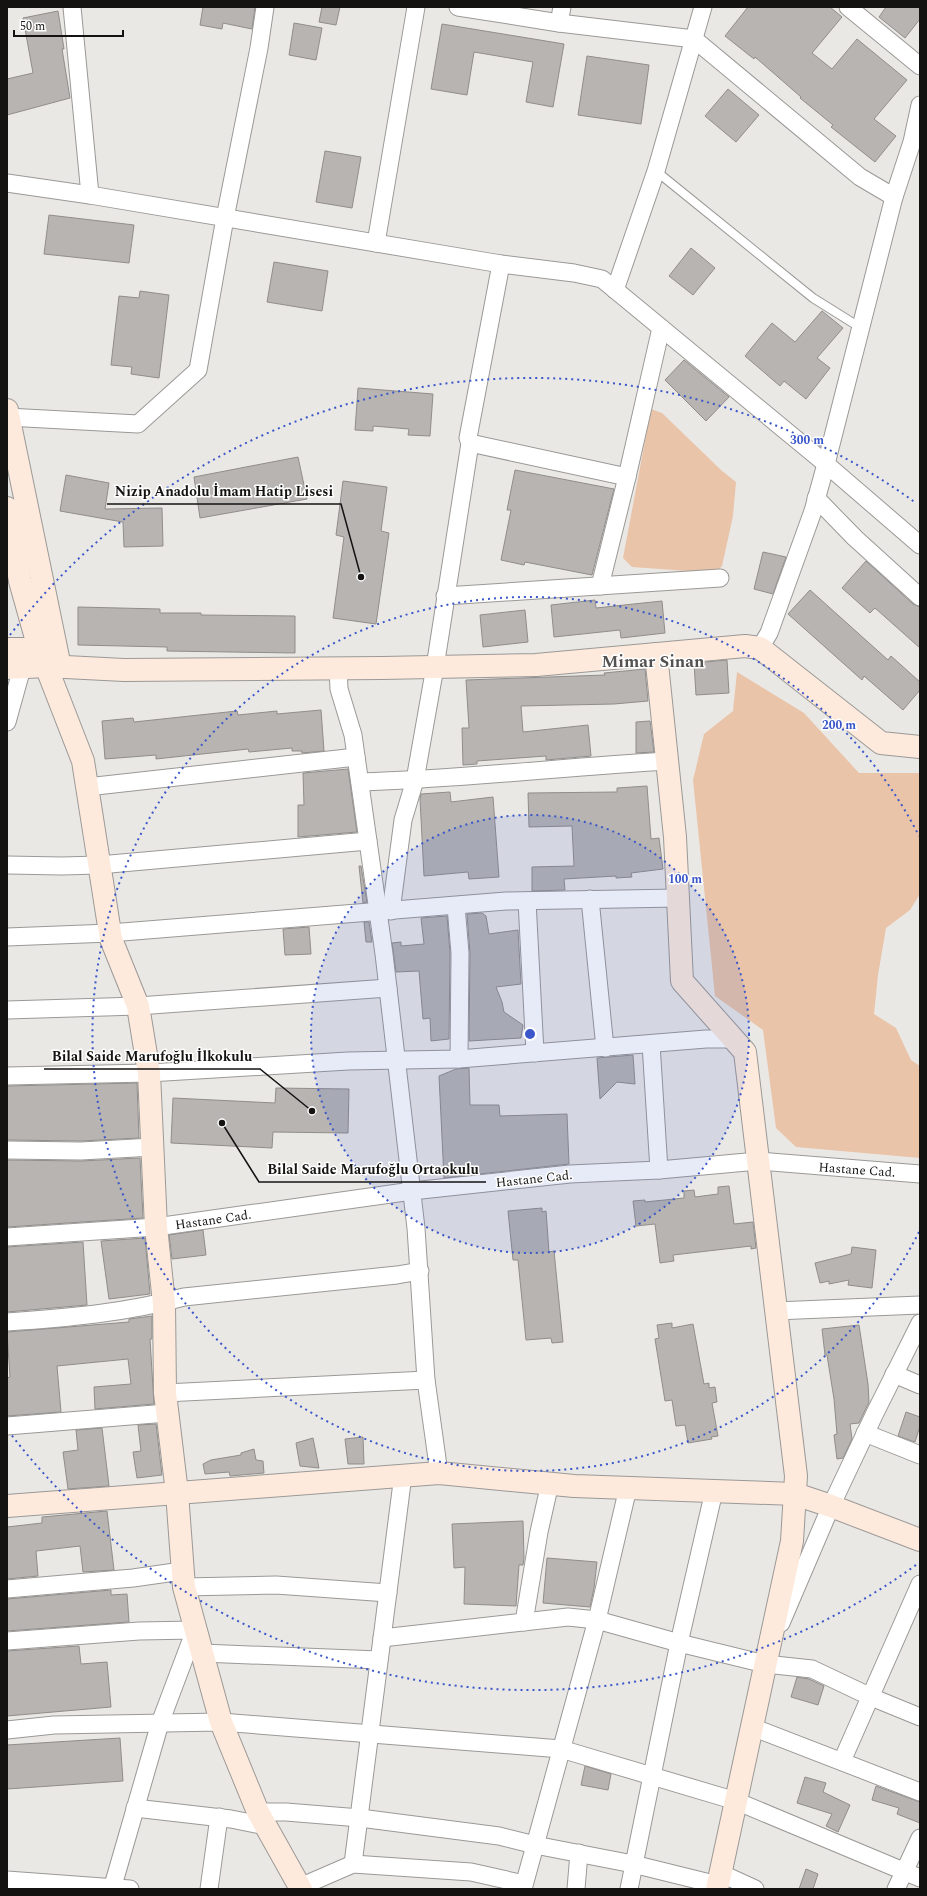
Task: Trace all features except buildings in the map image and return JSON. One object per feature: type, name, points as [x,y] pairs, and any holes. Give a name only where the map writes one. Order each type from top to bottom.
[{"type":"street","points":[[72,7],[90,195]]},
{"type":"street","points":[[51,658],[7,415],[138,424],[198,370],[225,218],[259,48],[265,7]]},
{"type":"street","points":[[376,243],[416,7]]},
{"type":"street","points":[[458,7],[561,15],[694,39],[860,177],[894,197]]},
{"type":"street","points":[[615,290],[656,172],[703,7]]},
{"type":"street","points":[[848,7],[920,66]]},
{"type":"street","points":[[760,648],[770,633],[816,498],[894,197],[916,145],[920,105]]},
{"type":"street","points":[[7,183],[90,195],[501,264],[574,273],[602,279],[750,404],[826,464],[919,542]]},
{"type":"street","points":[[384,912],[403,820],[415,780],[435,667],[470,443],[468,438],[501,264]]},
{"type":"street","points":[[600,586],[661,328]]},
{"type":"street","points":[[470,443],[627,477]]},
{"type":"street","points":[[816,498],[855,538],[920,597]]},
{"type":"street","points":[[7,508],[20,581],[51,658],[84,761],[110,933],[138,1006],[149,1073],[156,1227],[164,1303],[166,1403],[177,1493],[183,1579],[195,1630],[221,1722],[262,1819],[300,1888],[353,1864],[471,1872],[524,1887],[597,1620],[628,1488]]},
{"type":"street","points":[[445,596],[720,578]]},
{"type":"street","points":[[7,648],[51,658],[124,670],[536,665],[745,646],[760,648],[881,743],[920,747]]},
{"type":"street","points":[[656,654],[674,837],[682,981],[745,1052],[796,1476],[792,1541],[719,1882]]},
{"type":"street","points":[[7,722],[14,668],[51,658]]},
{"type":"street","points":[[338,668],[339,689],[353,735],[368,841],[384,912],[388,988],[420,1271],[426,1380],[439,1473]]},
{"type":"street","points":[[87,787],[356,757]]},
{"type":"street","points":[[360,782],[415,780],[573,766],[666,761]]},
{"type":"street","points":[[7,864],[62,866],[99,865],[368,841]]},
{"type":"street","points":[[7,937],[110,933],[527,901],[678,898]]},
{"type":"street","points":[[590,899],[605,1048]]},
{"type":"street","points":[[527,901],[535,1053]]},
{"type":"street","points":[[456,906],[460,953],[459,1059]]},
{"type":"street","points":[[7,1010],[138,1006],[388,988]]},
{"type":"street","points":[[7,1076],[149,1073],[348,1061],[459,1059],[706,1039],[734,1039]]},
{"type":"street","points":[[651,1044],[658,1170]]},
{"type":"street","points":[[7,1150],[81,1151],[153,1147]]},
{"type":"street","name":"Hastane Cad.","points":[[7,1236],[156,1227],[412,1191],[570,1174],[658,1170],[758,1161],[920,1174]]},
{"type":"street","points":[[7,1322],[65,1318],[164,1303],[184,1297],[397,1275],[420,1271]]},
{"type":"street","points":[[775,1311],[920,1305]]},
{"type":"street","points":[[766,1659],[831,1506],[865,1433],[920,1324]]},
{"type":"street","points":[[894,1374],[920,1385]]},
{"type":"street","points":[[7,1426],[166,1403],[426,1380]]},
{"type":"street","points":[[865,1433],[920,1455]]},
{"type":"street","points":[[7,1506],[439,1473],[550,1484],[795,1494],[920,1540]]},
{"type":"street","points":[[353,1864],[403,1476]]},
{"type":"street","points":[[524,1622],[539,1532],[550,1484]]},
{"type":"street","points":[[628,1889],[714,1491]]},
{"type":"street","points":[[7,1589],[133,1578],[183,1579],[388,1593]]},
{"type":"street","points":[[842,1761],[920,1584]]},
{"type":"street","points":[[382,1638],[568,1617],[597,1620],[680,1643],[812,1669],[871,1697],[920,1717]]},
{"type":"street","points":[[7,1641],[139,1631],[195,1630]]},
{"type":"street","points":[[112,1888],[160,1723],[195,1630]]},
{"type":"street","points":[[202,1653],[379,1660]]},
{"type":"street","points":[[7,1730],[54,1725],[221,1722],[561,1749],[736,1801],[920,1878]]},
{"type":"street","points":[[752,1727],[920,1792]]},
{"type":"street","points":[[136,1808],[219,1817],[262,1819],[286,1812],[360,1818],[499,1836],[535,1845],[755,1889]]},
{"type":"street","points":[[209,1889],[219,1817]]},
{"type":"street","points":[[896,1889],[920,1838]]},
{"type":"street","points":[[576,1889],[579,1853]]},
{"type":"street","points":[[7,1880],[130,1889]]},
{"type":"lane","points":[[656,172],[813,298],[861,328]]},
{"type":"shaded area","points":[[651,409],[662,413],[721,470],[736,482],[733,516],[722,566],[715,573],[632,567],[623,558]]},
{"type":"shaded area","points":[[737,672],[804,713],[859,773],[920,773],[920,894],[910,910],[886,928],[878,975],[874,1014],[896,1028],[911,1060],[920,1066],[920,1158],[796,1147],[776,1128],[763,1030],[715,996],[693,780],[704,734],[733,711]]},
{"type":"place","name":"Nizip Anadolu İmam Hatip Lisesi","points":[[361,577]]},
{"type":"place","name":"Bilal Saide Marufoğlu İlkokulu","points":[[312,1111]]},
{"type":"place","name":"Bilal Saide Marufoğlu Ortaokulu","points":[[222,1123]]},
{"type":"district","name":"Mimar Sinan","points":[[653,661]]}]
